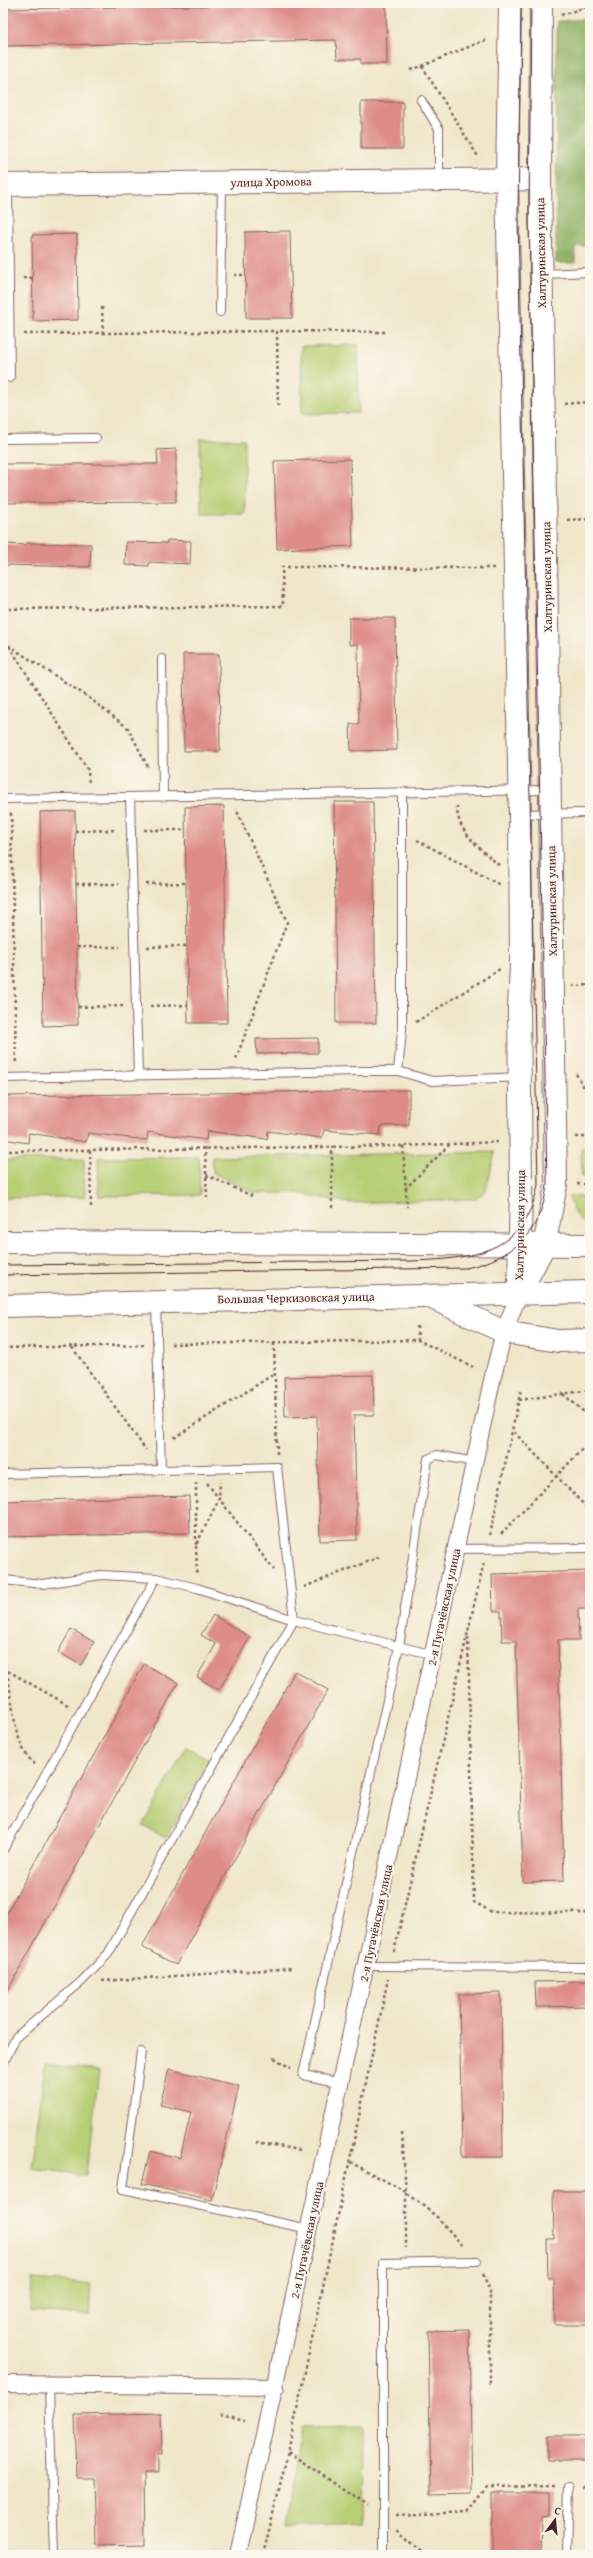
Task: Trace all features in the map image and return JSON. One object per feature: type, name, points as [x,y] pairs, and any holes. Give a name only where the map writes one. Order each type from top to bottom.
[{"type":"street","name":"Халтуринская улица","points":[[510,3],[507,179],[520,790],[521,1246],[519,1294]]},
{"type":"street","name":"Халтуринская улица","points":[[519,1294],[544,1246],[556,1185],[540,180],[548,10]]},
{"type":"street","name":"улица Хромова","points":[[5,185],[507,179],[540,180]]},
{"type":"street","points":[[3,1242],[521,1246],[590,1245]]},
{"type":"street","name":"Большая Черкизовская улица","points":[[3,1306],[156,1301],[590,1292]]},
{"type":"street","name":"2-я Пугачёвская улица","points":[[238,2555],[276,2387],[475,1462],[504,1332],[519,1294]]},
{"type":"street","points":[[426,1296],[504,1332],[558,1340],[590,1340]]},
{"type":"street","points":[[3,2384],[276,2387]]},
{"type":"lane","points":[[421,100],[439,129],[439,180]]},
{"type":"lane","points":[[220,312],[222,183]]},
{"type":"lane","points":[[5,185],[10,378]]},
{"type":"lane","points":[[542,274],[590,272]]},
{"type":"lane","points":[[3,439],[96,438]]},
{"type":"lane","points":[[162,658],[163,797]]},
{"type":"lane","points":[[7,799],[550,790]]},
{"type":"lane","points":[[398,1072],[402,1031],[402,792]]},
{"type":"lane","points":[[130,798],[138,1075]]},
{"type":"lane","points":[[520,814],[590,813]]},
{"type":"lane","points":[[3,1078],[398,1072],[432,1081],[520,1077]]},
{"type":"lane","points":[[156,1301],[161,1470]]},
{"type":"lane","points":[[341,2083],[304,2075],[399,1647],[428,1459],[437,1455],[475,1462]]},
{"type":"lane","points":[[3,1474],[277,1467],[294,1620],[108,1954],[81,1982],[16,2037],[3,2064]]},
{"type":"lane","points":[[456,1549],[590,1548]]},
{"type":"lane","points":[[3,1580],[43,1584],[101,1575],[156,1578],[197,1588],[294,1620],[434,1655]]},
{"type":"lane","points":[[3,1850],[156,1578]]},
{"type":"lane","points":[[367,1966],[391,1968],[590,1967]]},
{"type":"lane","points":[[141,2052],[123,2189],[310,2230]]},
{"type":"lane","points":[[383,2555],[384,2263],[477,2261]]},
{"type":"lane","points":[[49,2384],[54,2555]]},
{"type":"lane","points":[[567,2555],[569,2486]]},
{"type":"path","points":[[548,10],[590,6]]},
{"type":"path","points":[[411,70],[493,38]]},
{"type":"path","points":[[422,66],[479,159]]},
{"type":"path","points":[[102,307],[103,335]]},
{"type":"path","points":[[10,334],[103,335],[277,331],[386,332]]},
{"type":"path","points":[[277,331],[278,406]]},
{"type":"path","points":[[560,404],[590,402]]},
{"type":"path","points":[[562,520],[590,519]]},
{"type":"path","points":[[3,609],[283,606],[282,567],[501,568]]},
{"type":"path","points":[[3,642],[88,697],[128,728],[146,764],[163,780]]},
{"type":"path","points":[[9,646],[88,770],[90,798]]},
{"type":"path","points":[[457,791],[457,815],[469,838],[505,870]]},
{"type":"path","points":[[227,795],[233,802],[288,922],[230,1074]]},
{"type":"path","points":[[7,799],[17,1078]]},
{"type":"path","points":[[402,832],[504,887]]},
{"type":"path","points":[[402,1031],[502,968]]},
{"type":"path","points":[[568,986],[590,985]]},
{"type":"path","points":[[574,1070],[590,1097]]},
{"type":"path","points":[[571,1137],[590,1137]]},
{"type":"path","points":[[3,1151],[205,1147],[403,1146],[506,1142]]},
{"type":"path","points":[[405,1189],[451,1144]]},
{"type":"path","points":[[403,1146],[407,1207]]},
{"type":"path","points":[[205,1147],[207,1197]]},
{"type":"path","points":[[332,1147],[332,1208]]},
{"type":"path","points":[[90,1150],[91,1207]]},
{"type":"path","points":[[206,1175],[252,1196]]},
{"type":"path","points":[[572,1184],[590,1184]]},
{"type":"path","points":[[417,1326],[418,1340]]},
{"type":"path","points":[[3,1348],[418,1340],[473,1367]]},
{"type":"path","points":[[274,1343],[277,1467]]},
{"type":"path","points":[[71,1346],[161,1470]]},
{"type":"path","points":[[160,1447],[274,1374]]},
{"type":"path","points":[[263,2555],[288,2452],[391,1968],[514,1432],[521,1389]]},
{"type":"path","points":[[519,1400],[590,1390]]},
{"type":"path","points":[[562,1394],[590,1417]]},
{"type":"path","points":[[514,1432],[590,1511]]},
{"type":"path","points":[[487,1549],[590,1441]]},
{"type":"path","points":[[196,1545],[219,1499],[221,1469]]},
{"type":"path","points":[[196,1470],[292,1593],[382,1556]]},
{"type":"path","points":[[196,1470],[197,1588]]},
{"type":"path","points":[[468,1632],[474,1902],[492,1912],[590,1913]]},
{"type":"path","points":[[3,1660],[8,1671],[14,1718],[27,1758],[47,1772]]},
{"type":"path","points":[[8,1671],[81,1712]]},
{"type":"path","points":[[81,1982],[293,1968]]},
{"type":"path","points":[[402,2133],[406,2192],[405,2262]]},
{"type":"path","points":[[256,2142],[300,2150]]},
{"type":"path","points":[[220,2415],[245,2421]]},
{"type":"path","points":[[288,2452],[382,2516],[427,2555]]},
{"type":"path","points":[[382,2516],[468,2512],[488,2488],[590,2486]]},
{"type":"green space","points":[[590,19],[590,246],[575,246],[575,263],[556,263],[557,21]]},
{"type":"green space","points":[[358,345],[359,413],[302,414],[301,346]]},
{"type":"green space","points":[[200,439],[244,439],[245,514],[201,514]]},
{"type":"green space","points":[[581,1148],[590,1148],[590,1176],[582,1177]]},
{"type":"green space","points":[[495,1152],[486,1190],[476,1199],[349,1203],[298,1193],[256,1193],[213,1173],[212,1157]]},
{"type":"green space","points":[[199,1157],[200,1195],[99,1196],[98,1158]]},
{"type":"green space","points":[[84,1159],[85,1197],[3,1198],[3,1160]]},
{"type":"green space","points":[[569,1196],[590,1196],[590,1224],[581,1221],[575,1214]]},
{"type":"green space","points":[[186,1747],[209,1759],[166,1838],[143,1826]]},
{"type":"green space","points":[[45,2064],[99,2071],[86,2175],[32,2168]]},
{"type":"green space","points":[[32,2280],[91,2284],[89,2315],[30,2311]]},
{"type":"green space","points":[[363,2427],[362,2526],[283,2529],[301,2428]]},
{"type":"building","points":[[386,3],[387,64],[361,64],[361,59],[337,59],[336,40],[3,46],[3,9]]},
{"type":"building","points":[[361,102],[403,102],[403,149],[361,149]]},
{"type":"building","points":[[290,231],[292,318],[246,318],[245,232]]},
{"type":"building","points":[[77,234],[78,320],[33,321],[32,235]]},
{"type":"building","points":[[176,449],[176,502],[3,503],[3,464],[158,464],[157,450]]},
{"type":"building","points":[[350,459],[353,546],[277,549],[274,461]]},
{"type":"building","points":[[167,540],[191,541],[190,564],[149,562],[149,566],[125,565],[126,542],[167,543]]},
{"type":"building","points":[[26,543],[91,544],[90,567],[3,565],[3,544],[26,545]]},
{"type":"building","points":[[349,618],[395,618],[397,750],[351,751],[350,724],[359,724],[358,644],[349,645]]},
{"type":"building","points":[[183,654],[219,654],[220,751],[184,751]]},
{"type":"building","points":[[334,802],[373,802],[376,1023],[336,1023]]},
{"type":"building","points":[[224,806],[227,1023],[188,1023],[185,807]]},
{"type":"building","points":[[75,811],[78,1025],[43,1026],[40,812]]},
{"type":"building","points":[[318,1038],[318,1053],[257,1054],[256,1039]]},
{"type":"building","points":[[409,1090],[409,1125],[381,1126],[380,1135],[324,1130],[322,1138],[268,1131],[267,1139],[207,1131],[206,1140],[148,1132],[147,1140],[88,1133],[86,1142],[29,1133],[28,1143],[3,1139],[3,1096]]},
{"type":"building","points":[[373,1375],[374,1415],[354,1415],[357,1540],[320,1541],[317,1416],[285,1417],[284,1377]]},
{"type":"building","points":[[189,1496],[190,1533],[3,1537],[3,1501]]},
{"type":"building","points":[[590,1571],[590,1609],[578,1609],[579,1640],[558,1640],[564,1881],[523,1882],[516,1641],[502,1641],[501,1611],[493,1611],[492,1574]]},
{"type":"building","points":[[213,1615],[250,1637],[219,1690],[197,1677],[216,1644],[201,1635]]},
{"type":"building","points":[[71,1629],[94,1642],[81,1665],[58,1652]]},
{"type":"building","points":[[144,1664],[178,1683],[3,1999],[3,1920]]},
{"type":"building","points":[[295,1671],[328,1690],[176,1965],[142,1947]]},
{"type":"building","points":[[588,1981],[589,2006],[536,2007],[535,1982]]},
{"type":"building","points":[[501,1993],[503,2157],[462,2157],[459,1994]]},
{"type":"building","points":[[169,2069],[239,2086],[212,2200],[142,2184],[150,2151],[180,2158],[191,2112],[160,2105]]},
{"type":"building","points":[[553,2191],[590,2191],[590,2325],[555,2325],[554,2278],[548,2278],[547,2239],[554,2239]]},
{"type":"building","points":[[469,2330],[472,2493],[431,2494],[428,2331]]},
{"type":"building","points":[[161,2413],[162,2454],[158,2454],[158,2473],[144,2473],[145,2545],[97,2546],[95,2478],[77,2478],[75,2415]]},
{"type":"building","points":[[547,2436],[590,2436],[590,2460],[547,2460]]},
{"type":"building","points":[[492,2493],[550,2493],[550,2515],[542,2516],[541,2555],[492,2555]]},
{"type":"tram line","points":[[3,1265],[411,1261],[454,1258],[474,1254],[492,1248],[507,1239],[521,1226],[531,1208],[538,1185],[518,218],[521,3]]},
{"type":"tram line","points":[[3,1275],[466,1268],[483,1264],[498,1258],[511,1250],[522,1241],[531,1230],[538,1217],[544,1202],[547,1185],[529,217],[531,3]]}]
